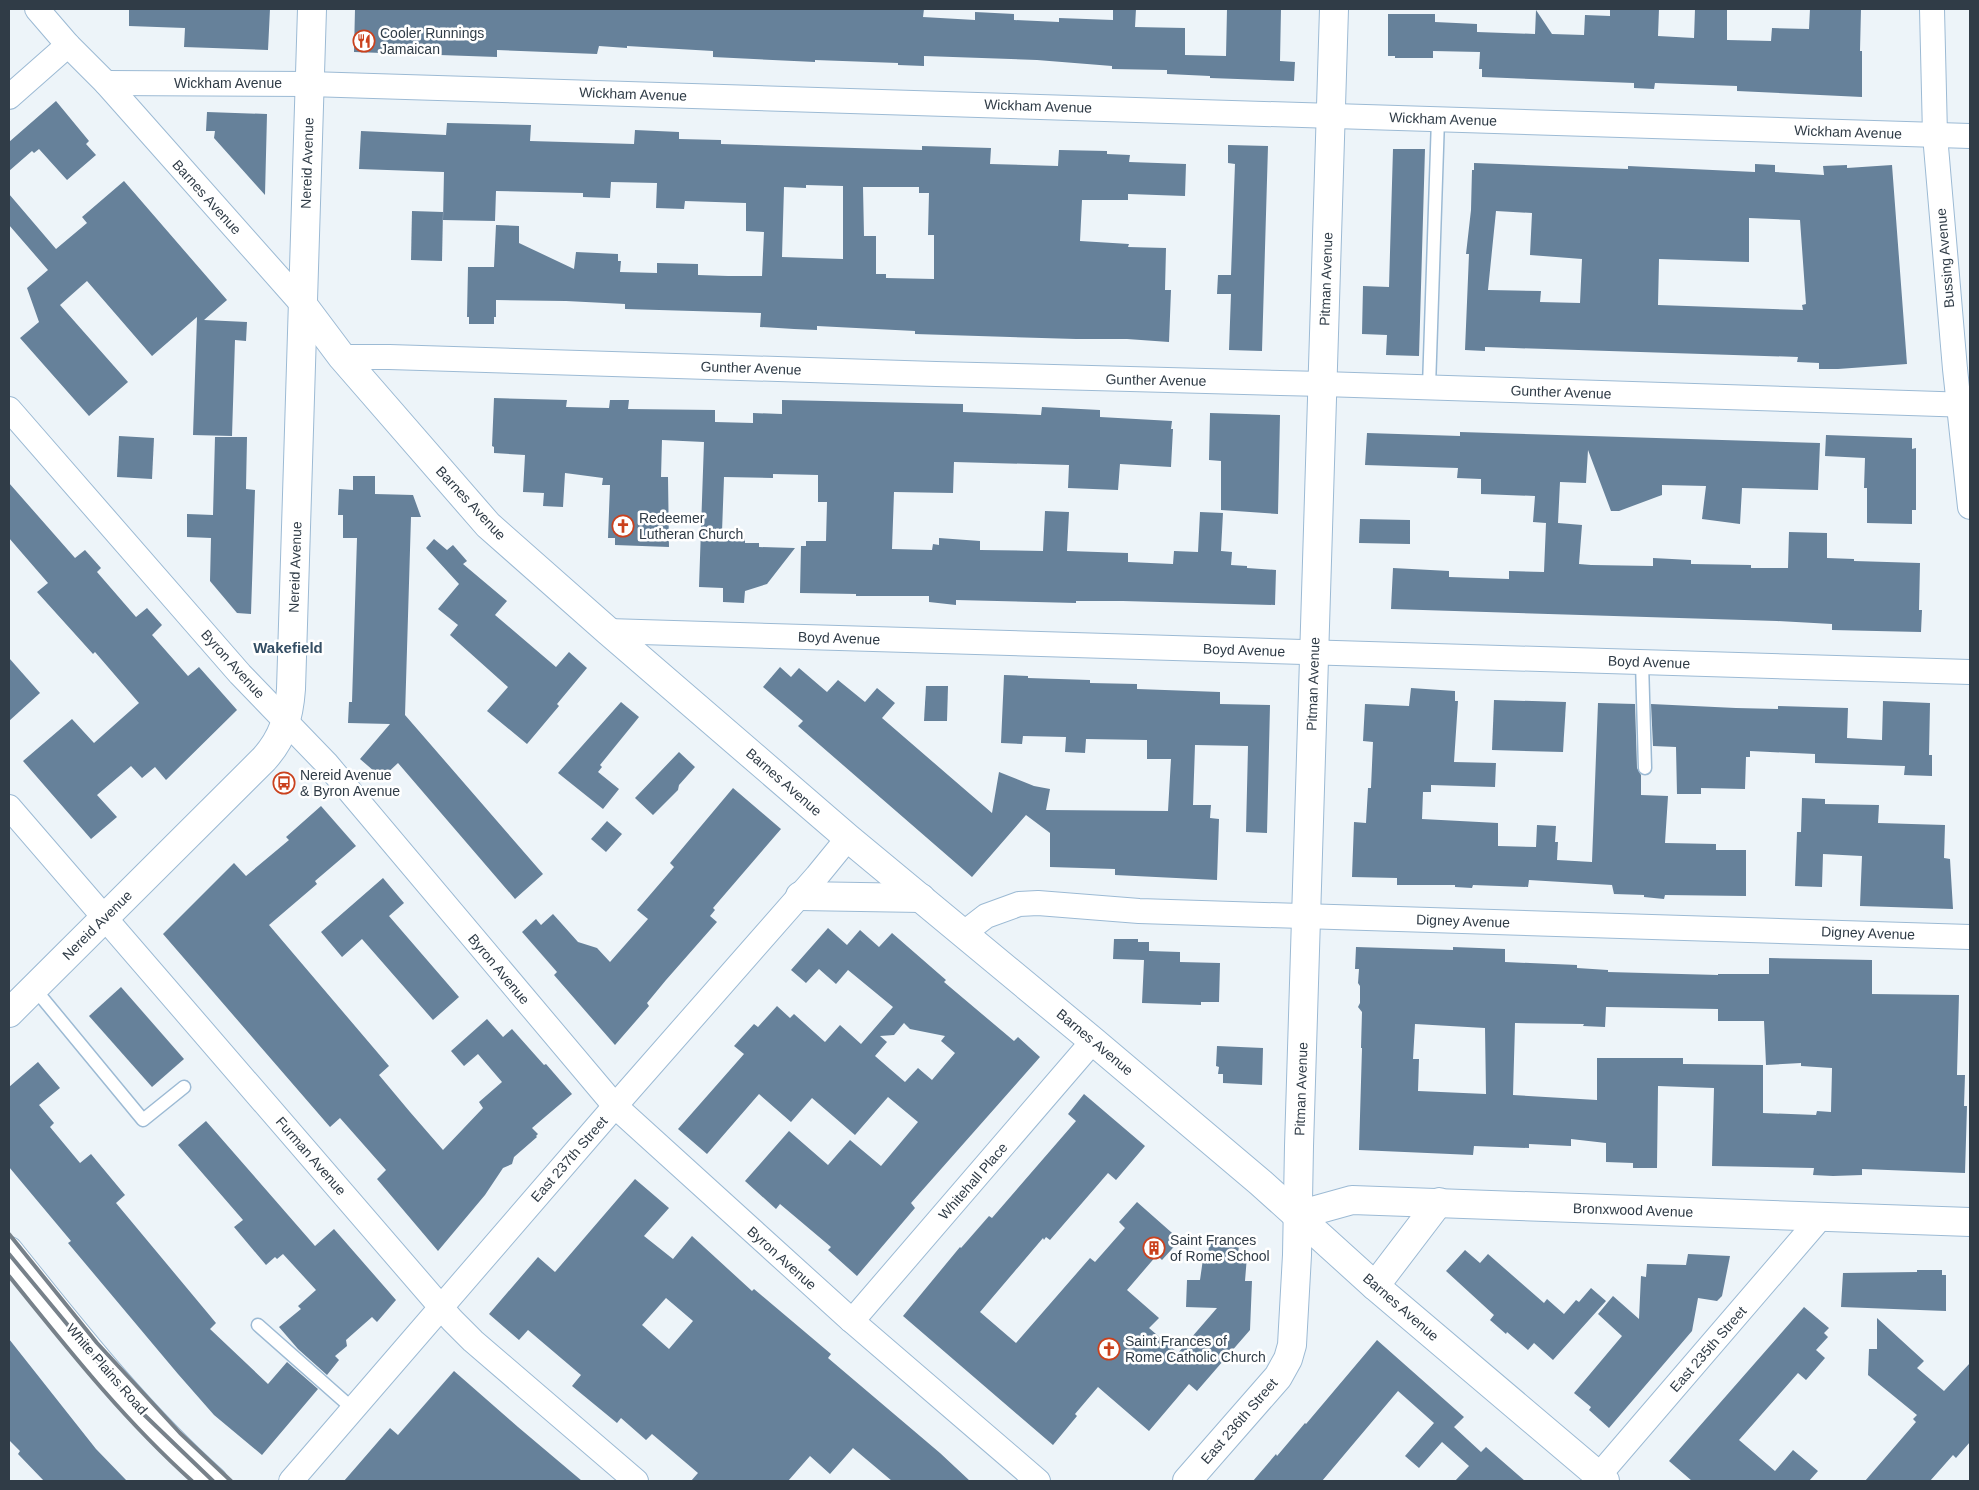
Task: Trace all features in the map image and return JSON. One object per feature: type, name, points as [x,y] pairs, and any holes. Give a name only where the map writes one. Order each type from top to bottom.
[{"type":"street","name":"Barnes Avenue","points":[[37,9],[68,45],[106,83],[303,305],[342,358],[488,525],[848,838],[1093,1041],[1298,1215],[1375,1286],[1600,1479]]},
{"type":"street","name":"Nereid Avenue","points":[[9,1013],[272,750],[281,736],[287,721],[291,689],[312,9]]},
{"type":"street","name":"Pitman Avenue","points":[[1288,1359],[1292,1345],[1298,1215],[1334,9]]},
{"type":"street","name":"Bussing Avenue","points":[[1932,9],[1934,135],[1965,405],[1970,507]]},
{"type":"street","points":[[9,97],[68,45]]},
{"type":"street","name":"Wickham Avenue","points":[[106,83],[310,84],[1970,136]]},
{"type":"street","name":"Gunther Avenue","points":[[342,358],[399,357],[1429,387],[1965,405]]},
{"type":"street","name":"Byron Avenue","points":[[9,409],[240,674],[287,721],[332,771],[615,1106],[852,1321],[1038,1481]]},
{"type":"street","name":"Boyd Avenue","points":[[608,631],[1970,672]]},
{"type":"street","name":"Furman Avenue","points":[[9,807],[442,1308],[474,1341],[636,1481]]},
{"type":"street","name":"East 237th Street","points":[[291,1481],[615,1106],[800,896],[848,838]]},
{"type":"street","points":[[800,896],[922,898]]},
{"type":"street","name":"Digney Avenue","points":[[964,933],[986,916],[1000,910],[1018,904],[1038,903],[1139,911],[1970,937]]},
{"type":"street","name":"Whitehall Place","points":[[852,1321],[1093,1041]]},
{"type":"street","name":"Bronxwood Avenue","points":[[1298,1215],[1352,1200],[1970,1222]]},
{"type":"street","points":[[1375,1286],[1439,1202]]},
{"type":"street","name":"East 235th Street","points":[[1600,1479],[1822,1217]]},
{"type":"street","name":"White Plains Road","points":[[9,1251],[123,1389],[162,1433],[213,1481]]},
{"type":"street","name":"East 236th Street","points":[[1188,1481],[1278,1377],[1288,1359]]},
{"type":"lane","points":[[1429,387],[1438,119]]},
{"type":"lane","points":[[1642,662],[1645,768]]},
{"type":"lane","points":[[34,988],[143,1120],[184,1088]]},
{"type":"lane","points":[[258,1325],[354,1409]]},
{"type":"building","points":[[129,9],[270,9],[268,50],[184,47],[185,28],[129,26]]},
{"type":"building","points":[[355,9],[924,9],[923,17],[975,20],[975,12],[1014,14],[1014,20],[1059,22],[1059,18],[1113,20],[1113,9],[1136,9],[1135,27],[1185,28],[1185,55],[1226,56],[1227,9],[1281,9],[1280,61],[1295,62],[1294,81],[1210,78],[1210,76],[1167,74],[1167,70],[1112,69],[1112,66],[1037,60],[924,56],[924,66],[898,65],[898,63],[815,60],[815,62],[713,57],[713,51],[627,46],[627,48],[599,46],[597,54],[497,50],[497,57],[354,52]]},
{"type":"building","points":[[1610,9],[1659,9],[1658,36],[1694,38],[1695,9],[1727,9],[1727,40],[1771,41],[1772,28],[1809,29],[1810,9],[1861,9],[1862,97],[1737,91],[1737,86],[1655,83],[1654,89],[1634,88],[1634,83],[1482,77],[1482,69],[1479,69],[1480,52],[1433,51],[1433,58],[1395,58],[1395,56],[1388,56],[1388,14],[1435,14],[1435,22],[1477,24],[1477,32],[1535,34],[1536,10],[1552,34],[1584,35],[1585,15],[1610,16]]},
{"type":"building","points":[[56,101],[89,141],[86,144],[96,155],[67,180],[39,149],[34,153],[32,151],[9,171],[9,142]]},
{"type":"building","points":[[207,112],[267,114],[265,195],[214,138],[215,131],[206,131]]},
{"type":"building","points":[[447,123],[531,125],[530,141],[634,144],[635,130],[679,132],[679,139],[721,140],[721,144],[922,150],[922,146],[991,148],[990,164],[1058,166],[1059,150],[1107,151],[1107,154],[1130,155],[1129,162],[1186,164],[1185,196],[1128,194],[1128,200],[1082,200],[1080,241],[1129,244],[1128,247],[1166,248],[1165,290],[1171,290],[1169,342],[1127,339],[915,334],[915,331],[817,326],[817,330],[760,327],[761,313],[625,309],[625,304],[566,301],[496,300],[494,324],[469,324],[469,317],[467,317],[468,267],[494,267],[496,225],[519,226],[519,243],[574,269],[576,252],[618,254],[618,261],[621,261],[620,272],[657,273],[657,263],[698,264],[698,275],[728,276],[762,276],[764,232],[746,231],[746,203],[685,201],[684,209],[656,208],[657,183],[611,182],[610,198],[583,197],[583,193],[496,191],[495,221],[443,220],[444,172],[359,169],[361,131],[446,135]],"holes":[[[806,185],[843,186],[843,259],[782,257],[784,187],[806,188]],[[863,187],[919,187],[919,193],[929,193],[928,235],[934,235],[934,279],[886,278],[886,274],[876,274],[876,236],[864,236]]]},
{"type":"building","points":[[1228,145],[1268,146],[1262,351],[1229,350],[1231,294],[1217,294],[1218,275],[1231,275],[1235,164],[1228,163]]},
{"type":"building","points":[[1393,149],[1425,149],[1419,356],[1386,355],[1387,335],[1362,334],[1363,286],[1389,287]]},
{"type":"building","points":[[1474,163],[1628,169],[1628,166],[1755,172],[1755,164],[1775,165],[1775,172],[1824,175],[1823,166],[1847,165],[1847,168],[1892,165],[1907,364],[1819,369],[1819,363],[1797,362],[1798,357],[1485,347],[1485,351],[1465,350],[1469,254],[1466,254],[1471,210],[1472,170],[1474,170]],"holes":[[[1496,211],[1532,213],[1530,255],[1582,259],[1580,303],[1540,302],[1541,291],[1488,290]],[[1749,218],[1800,220],[1806,304],[1802,305],[1803,310],[1658,305],[1659,259],[1749,262]]]},
{"type":"building","points":[[124,181],[227,300],[204,320],[247,322],[246,341],[235,340],[232,436],[193,435],[197,317],[152,356],[87,281],[60,305],[128,382],[89,416],[20,338],[39,322],[27,288],[48,270],[9,225],[9,194],[56,249],[87,223],[82,217]]},
{"type":"building","points":[[412,211],[443,212],[442,261],[411,260]]},
{"type":"building","points":[[494,398],[567,400],[566,407],[609,408],[610,400],[629,400],[628,409],[715,410],[715,422],[753,423],[753,413],[782,414],[782,400],[963,404],[963,412],[1041,415],[1042,407],[1100,410],[1100,417],[1172,421],[1171,467],[1120,464],[1118,490],[1068,488],[1069,465],[954,462],[953,493],[894,492],[892,549],[932,550],[933,544],[939,545],[939,538],[980,541],[980,550],[1043,551],[1045,511],[1069,512],[1067,551],[1128,553],[1128,562],[1173,564],[1174,551],[1198,552],[1200,512],[1223,513],[1221,551],[1232,552],[1231,565],[1276,570],[1275,605],[1123,601],[1076,601],[1076,603],[956,600],[956,605],[929,602],[929,596],[856,596],[856,594],[800,593],[801,546],[806,546],[806,541],[826,541],[827,502],[818,502],[818,475],[773,474],[773,478],[724,477],[722,532],[733,533],[733,537],[745,538],[745,543],[759,543],[759,547],[795,548],[767,584],[745,591],[744,603],[723,602],[723,588],[699,587],[704,442],[662,440],[661,477],[668,477],[669,547],[615,545],[615,538],[608,538],[610,485],[602,485],[603,478],[565,473],[563,507],[543,506],[544,493],[523,492],[525,455],[494,453],[494,447],[492,446]]},
{"type":"building","points":[[1210,413],[1280,415],[1278,514],[1221,510],[1221,461],[1209,460]]},
{"type":"building","points":[[1460,432],[1820,443],[1818,490],[1742,488],[1740,524],[1702,519],[1706,486],[1662,485],[1662,495],[1619,511],[1611,511],[1588,450],[1586,483],[1560,482],[1558,523],[1582,525],[1579,564],[1591,565],[1653,566],[1653,558],[1691,560],[1691,564],[1751,565],[1751,568],[1788,568],[1789,532],[1827,533],[1827,558],[1854,559],[1854,561],[1920,563],[1919,610],[1922,610],[1921,632],[1832,630],[1832,624],[1777,621],[1391,609],[1393,568],[1449,571],[1449,577],[1509,579],[1509,571],[1544,572],[1546,523],[1533,522],[1535,496],[1481,494],[1481,479],[1457,478],[1458,468],[1365,465],[1367,433],[1460,436]]},
{"type":"building","points":[[1826,435],[1912,438],[1912,449],[1916,448],[1916,510],[1912,510],[1912,524],[1867,523],[1867,488],[1864,488],[1865,458],[1825,456]]},
{"type":"building","points":[[119,436],[154,438],[152,479],[117,477]]},
{"type":"building","points":[[215,437],[247,437],[246,489],[255,490],[251,614],[237,613],[210,581],[211,538],[187,537],[187,514],[213,515]]},
{"type":"building","points":[[353,476],[375,476],[375,494],[413,495],[421,517],[411,517],[405,715],[543,874],[515,899],[398,763],[382,778],[360,759],[390,724],[348,723],[349,702],[352,702],[357,538],[343,538],[343,515],[338,515],[339,489],[353,490]]},
{"type":"building","points":[[9,483],[75,558],[85,550],[101,568],[97,572],[136,617],[147,608],[162,625],[152,635],[188,676],[199,667],[237,710],[166,780],[155,767],[142,778],[131,766],[97,795],[117,817],[91,839],[23,761],[72,719],[94,743],[139,703],[95,652],[93,654],[37,592],[48,583],[9,538]]},
{"type":"building","points":[[1360,519],[1410,520],[1410,544],[1359,543]]},
{"type":"building","points":[[434,539],[447,550],[453,545],[467,561],[463,564],[507,601],[495,615],[556,667],[569,652],[587,668],[557,704],[559,706],[527,744],[487,711],[508,687],[450,635],[458,625],[438,609],[459,584],[426,548]]},
{"type":"building","points":[[9,658],[40,693],[9,721]]},
{"type":"building","points":[[780,667],[791,677],[799,668],[827,692],[838,680],[865,702],[877,688],[895,703],[882,718],[992,813],[999,772],[1034,786],[1050,789],[1046,810],[1168,811],[1171,759],[1147,759],[1147,740],[1086,739],[1085,753],[1065,752],[1066,737],[1023,736],[1022,744],[1001,743],[1004,675],[1028,676],[1028,678],[1090,680],[1090,683],[1137,684],[1137,689],[1220,692],[1220,704],[1270,705],[1267,833],[1246,832],[1248,746],[1195,745],[1193,805],[1211,805],[1210,818],[1219,819],[1217,880],[1115,875],[1115,869],[1050,867],[1050,833],[1026,815],[972,877],[798,726],[803,721],[763,687]]},
{"type":"building","points":[[926,686],[948,686],[947,721],[924,721]]},
{"type":"building","points":[[1411,688],[1455,691],[1455,701],[1458,701],[1454,762],[1496,763],[1495,787],[1431,785],[1431,792],[1423,792],[1422,819],[1498,823],[1498,846],[1536,847],[1537,825],[1556,826],[1555,842],[1558,842],[1557,860],[1592,862],[1598,703],[1635,704],[1637,768],[1641,775],[1641,795],[1668,796],[1665,843],[1716,844],[1716,850],[1746,850],[1746,896],[1665,895],[1664,899],[1644,897],[1644,895],[1614,894],[1612,885],[1529,880],[1528,887],[1473,885],[1472,888],[1455,887],[1455,885],[1397,885],[1397,878],[1352,877],[1354,822],[1366,823],[1368,788],[1371,788],[1373,742],[1363,741],[1365,704],[1409,706]]},
{"type":"building","points":[[1494,700],[1566,702],[1563,752],[1492,750]]},
{"type":"building","points":[[1883,701],[1930,703],[1929,755],[1932,755],[1932,776],[1904,775],[1905,766],[1815,763],[1815,754],[1750,751],[1750,757],[1746,757],[1745,789],[1701,788],[1701,794],[1677,794],[1676,747],[1653,746],[1651,704],[1778,709],[1778,706],[1848,708],[1847,738],[1882,740]]},
{"type":"building","points":[[621,702],[639,717],[600,765],[602,767],[598,772],[619,789],[603,809],[558,773]]},
{"type":"building","points":[[679,752],[695,767],[679,785],[678,790],[653,815],[635,798]]},
{"type":"building","points":[[733,788],[781,829],[713,908],[715,910],[710,916],[717,922],[666,980],[647,1003],[649,1006],[615,1045],[554,975],[557,972],[522,932],[536,919],[541,925],[553,914],[578,942],[597,948],[610,962],[648,919],[637,910],[674,867],[670,863]]},
{"type":"building","points":[[1802,798],[1825,799],[1825,804],[1879,805],[1878,823],[1945,825],[1944,858],[1950,859],[1953,909],[1860,906],[1862,856],[1823,854],[1822,887],[1795,886],[1797,832],[1801,832]]},
{"type":"building","points":[[321,806],[356,846],[315,881],[317,884],[269,925],[389,1066],[379,1075],[443,1150],[483,1108],[479,1102],[502,1082],[478,1054],[464,1066],[451,1051],[487,1019],[503,1037],[512,1029],[572,1094],[532,1128],[538,1134],[537,1137],[514,1157],[512,1164],[503,1168],[485,1195],[438,1251],[377,1179],[386,1170],[340,1118],[330,1127],[163,934],[234,863],[246,876],[289,840],[286,837]]},
{"type":"building","points":[[607,821],[622,834],[606,852],[591,839]]},
{"type":"building","points":[[383,878],[404,903],[389,916],[459,997],[433,1020],[362,939],[342,957],[321,932]]},
{"type":"building","points":[[828,928],[847,945],[860,930],[879,947],[892,933],[946,980],[944,982],[1014,1041],[1018,1037],[1040,1057],[911,1203],[915,1208],[857,1276],[828,1250],[831,1247],[780,1204],[776,1209],[745,1181],[789,1131],[828,1165],[850,1140],[881,1166],[918,1122],[888,1097],[855,1135],[812,1098],[791,1122],[759,1094],[707,1154],[678,1129],[744,1054],[734,1046],[754,1024],[758,1027],[777,1006],[790,1018],[794,1014],[825,1042],[840,1025],[861,1044],[893,1007],[848,970],[836,984],[819,969],[806,983],[791,970]],"holes":[[[904,1023],[910,1029],[945,1036],[941,1041],[955,1053],[932,1080],[918,1068],[905,1082],[875,1056],[887,1042],[880,1036],[894,1035]]]},
{"type":"building","points":[[1114,939],[1138,939],[1138,942],[1149,942],[1149,951],[1180,952],[1180,962],[1220,963],[1219,1002],[1201,1002],[1201,1005],[1142,1003],[1144,960],[1113,959]]},
{"type":"building","points":[[1356,947],[1453,950],[1453,947],[1505,949],[1505,962],[1577,965],[1577,968],[1608,970],[1608,972],[1718,975],[1769,974],[1769,958],[1872,960],[1872,994],[1959,995],[1957,1075],[1965,1075],[1964,1106],[1967,1106],[1965,1173],[1862,1169],[1862,1175],[1833,1176],[1813,1175],[1814,1168],[1712,1166],[1714,1088],[1658,1086],[1657,1168],[1633,1168],[1633,1163],[1606,1162],[1606,1143],[1571,1139],[1571,1146],[1529,1144],[1529,1148],[1474,1146],[1473,1155],[1359,1150],[1362,1012],[1358,1007],[1360,1003],[1359,969],[1355,969]],"holes":[[[1606,1007],[1718,1009],[1718,1021],[1764,1021],[1766,1065],[1801,1063],[1801,1066],[1832,1068],[1831,1112],[1817,1111],[1816,1115],[1763,1113],[1763,1065],[1683,1064],[1683,1058],[1597,1058],[1597,1100],[1513,1095],[1515,1023],[1584,1024],[1583,1026],[1605,1027]],[[1415,1024],[1485,1028],[1486,1094],[1418,1091],[1419,1059],[1413,1059]]]},
{"type":"building","points":[[121,987],[184,1059],[152,1087],[89,1016]]},
{"type":"building","points":[[1217,1046],[1263,1048],[1262,1085],[1223,1083],[1223,1074],[1218,1074],[1219,1067],[1216,1066]]},
{"type":"building","points":[[38,1062],[60,1088],[39,1105],[54,1123],[50,1127],[80,1163],[91,1154],[125,1195],[116,1203],[216,1323],[210,1329],[268,1384],[287,1362],[318,1389],[262,1455],[214,1415],[68,1243],[71,1241],[9,1167],[9,1087]]},
{"type":"building","points":[[1084,1094],[1145,1146],[1116,1180],[1108,1173],[1050,1240],[1046,1237],[1044,1240],[1043,1238],[980,1312],[1016,1343],[1090,1258],[1095,1262],[1125,1228],[1119,1222],[1137,1202],[1180,1240],[1162,1260],[1157,1255],[1127,1290],[1159,1318],[1149,1328],[1178,1353],[1217,1308],[1186,1307],[1187,1280],[1200,1280],[1203,1259],[1208,1264],[1209,1242],[1239,1245],[1238,1255],[1247,1256],[1245,1281],[1252,1281],[1250,1330],[1197,1391],[1189,1384],[1149,1431],[1098,1387],[1075,1414],[1077,1416],[1053,1445],[903,1316],[960,1247],[989,1216],[992,1218],[1076,1121],[1068,1114]]},
{"type":"building","points":[[206,1121],[315,1246],[334,1229],[396,1300],[377,1322],[372,1317],[346,1340],[347,1346],[335,1356],[339,1360],[327,1375],[298,1349],[279,1327],[301,1309],[298,1306],[316,1290],[283,1254],[277,1259],[275,1257],[266,1265],[234,1227],[243,1220],[178,1145]]},
{"type":"building","points":[[635,1179],[669,1208],[644,1236],[673,1259],[692,1236],[752,1291],[754,1289],[831,1354],[828,1358],[940,1453],[970,1481],[892,1481],[853,1448],[830,1474],[810,1456],[788,1481],[691,1481],[698,1473],[652,1434],[646,1440],[621,1418],[617,1423],[572,1386],[581,1375],[528,1330],[519,1340],[489,1314],[538,1257],[555,1272]],"holes":[[[666,1298],[693,1321],[669,1349],[642,1325]]]},
{"type":"building","points":[[1465,1250],[1480,1263],[1488,1254],[1544,1303],[1547,1299],[1564,1314],[1576,1300],[1579,1302],[1591,1288],[1606,1301],[1553,1360],[1534,1343],[1528,1350],[1507,1332],[1506,1334],[1490,1320],[1494,1315],[1446,1271]]},
{"type":"building","points":[[1688,1254],[1730,1256],[1722,1296],[1717,1301],[1698,1298],[1692,1331],[1609,1428],[1589,1410],[1591,1407],[1574,1393],[1622,1336],[1598,1314],[1613,1296],[1639,1319],[1641,1276],[1646,1277],[1647,1264],[1686,1265]]},
{"type":"building","points":[[1917,1270],[1942,1270],[1942,1275],[1946,1275],[1946,1311],[1841,1307],[1843,1273],[1917,1272]]},
{"type":"building","points":[[1804,1307],[1829,1328],[1824,1333],[1828,1337],[1816,1350],[1825,1358],[1806,1380],[1798,1373],[1739,1440],[1775,1471],[1793,1450],[1818,1471],[1809,1481],[1692,1481],[1669,1461]]},
{"type":"building","points":[[1877,1318],[1924,1361],[1917,1368],[1944,1391],[1970,1363],[1970,1442],[1956,1458],[1953,1455],[1930,1481],[1865,1481],[1916,1422],[1913,1419],[1917,1415],[1868,1375],[1869,1349],[1877,1349]]},
{"type":"building","points":[[9,1339],[96,1449],[127,1481],[44,1481],[18,1454],[20,1451],[9,1440]]},
{"type":"building","points":[[1377,1340],[1464,1417],[1454,1427],[1481,1452],[1486,1447],[1525,1481],[1455,1481],[1469,1466],[1442,1442],[1419,1468],[1405,1456],[1434,1423],[1398,1391],[1322,1481],[1253,1481],[1276,1454],[1277,1456],[1306,1424]]},
{"type":"building","points":[[454,1371],[582,1481],[344,1481],[390,1428],[398,1435]]},
{"type":"railway","points":[[9,1234],[97,1343],[180,1433],[231,1481]]},
{"type":"railway","points":[[9,1254],[134,1405],[213,1481]]},
{"type":"railway","points":[[9,1276],[119,1408],[192,1481]]},
{"type":"place","name":"Cooler Runnings Jamaican","points":[[364,41]]},
{"type":"place","name":"Redeemer Lutheran Church","points":[[623,526]]},
{"type":"place","name":"Nereid Avenue & Byron Avenue","points":[[284,783]]},
{"type":"place","name":"Saint Frances of Rome School","points":[[1154,1248]]},
{"type":"place","name":"Saint Frances of Rome Catholic Church","points":[[1109,1349]]},
{"type":"district","name":"Wakefield","points":[[288,647]]}]
